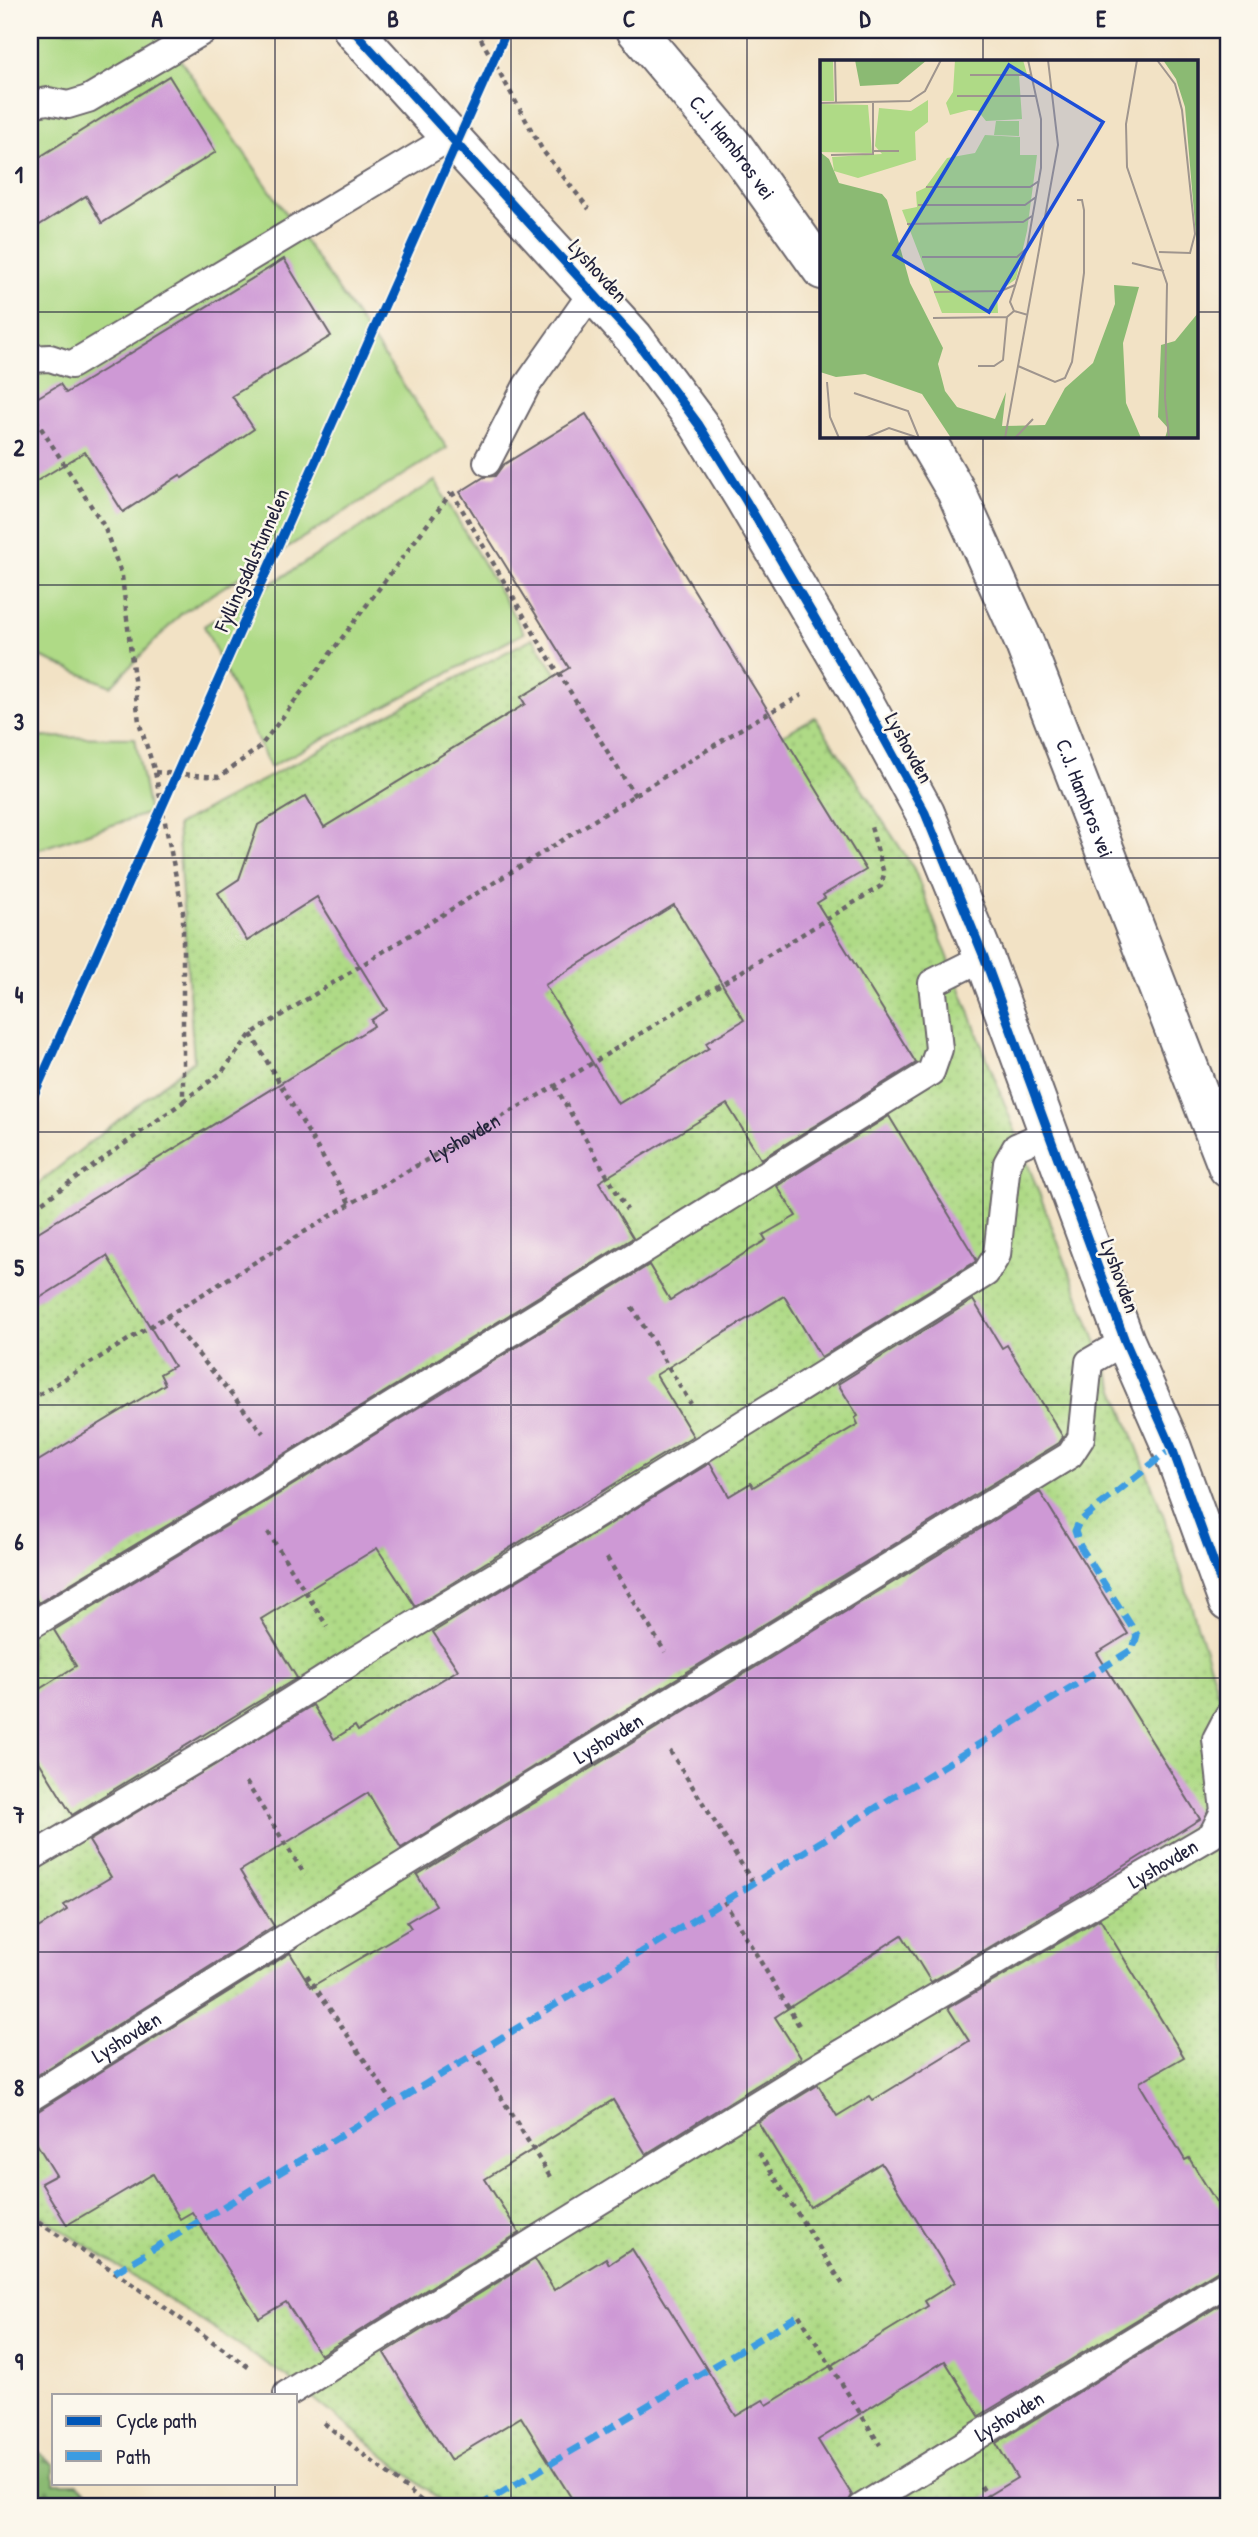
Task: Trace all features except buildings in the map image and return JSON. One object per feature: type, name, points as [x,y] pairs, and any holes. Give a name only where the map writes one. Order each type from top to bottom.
[{"type":"street","name":"Lyshovden","points":[[353,30],[634,338],[699,425],[823,629],[925,813],[984,957],[1125,1341],[1172,1448],[1228,1602]]},
{"type":"street","name":"C.J. Hambros vei","points":[[636,30],[734,148],[820,267]]},
{"type":"street","name":"C.J. Hambros vei","points":[[925,438],[956,491],[1024,642],[1228,1168]]},
{"type":"lane","points":[[30,104],[48,101],[68,104],[88,99],[205,30]]},
{"type":"lane","points":[[30,359],[50,358],[71,365],[452,136]]},
{"type":"lane","name":"Lyshovden","points":[[487,462],[527,385],[593,290]]},
{"type":"lane","points":[[30,1626],[931,1072],[939,1049],[932,984],[984,957]]},
{"type":"lane","points":[[30,1858],[585,1522],[713,1440],[986,1273],[997,1255],[1007,1163],[1016,1147],[1050,1132]]},
{"type":"lane","name":"Lyshovden","points":[[30,2098],[328,1911],[1070,1455],[1081,1437],[1089,1362],[1125,1341]]},
{"type":"lane","name":"Lyshovden","points":[[287,2394],[822,2064],[1212,1835],[1224,1811],[1216,1739],[1228,1716]]},
{"type":"lane","name":"Lyshovden","points":[[862,2507],[1228,2281]]},
{"type":"path","points":[[476,30],[543,151],[593,215]]},
{"type":"path","points":[[490,68],[501,42]]},
{"type":"path","points":[[30,411],[104,526],[122,576],[139,722],[155,772],[183,912],[183,1102]]},
{"type":"path","points":[[155,772],[219,777],[260,747],[451,493],[487,462]]},
{"type":"path","points":[[451,493],[635,796]]},
{"type":"path","points":[[30,1211],[221,1073],[251,1034],[752,722],[807,694]]},
{"type":"path","points":[[175,778],[180,765]]},
{"type":"path","points":[[152,828],[169,790]]},
{"type":"path","points":[[251,1034],[350,1204]]},
{"type":"path","points":[[555,1086],[648,1247]]},
{"type":"path","points":[[633,1309],[713,1440]]},
{"type":"path","points":[[166,1315],[291,1466]]},
{"type":"path","points":[[269,1534],[350,1663]]},
{"type":"path","points":[[613,1568],[689,1690]]},
{"type":"path","points":[[673,1756],[754,1884]]},
{"type":"path","points":[[248,1787],[328,1911]]},
{"type":"path","points":[[724,1901],[822,2064]]},
{"type":"path","points":[[310,1978],[394,2104]]},
{"type":"path","points":[[474,2053],[501,2101],[576,2217]]},
{"type":"path","points":[[764,2161],[845,2288]]},
{"type":"path","points":[[30,2217],[115,2272],[287,2394]]},
{"type":"path","points":[[799,2315],[903,2481]]},
{"type":"path","points":[[316,2417],[429,2507]]},
{"type":"path","points":[[982,2489],[994,2507]]},
{"type":"green space","points":[[30,30],[160,30],[447,448],[182,613],[111,686],[30,653]]},
{"type":"green space","points":[[435,481],[524,633],[270,767],[204,626]]},
{"type":"green space","points":[[533,638],[646,811],[815,717],[914,869],[1164,1517],[1228,1725],[1228,2507],[448,2507],[286,2376],[30,2209],[30,1190],[194,1060],[177,825]]},
{"type":"green space","points":[[30,737],[135,738],[149,813],[30,852]]},
{"type":"green space","points":[[30,2445],[52,2463],[52,2484],[78,2484],[108,2507],[30,2507]]},
{"type":"marked path","points":[[115,2272],[1133,1649],[1137,1635],[1080,1546],[1075,1531],[1079,1522],[1172,1448]]},
{"type":"marked path","points":[[478,2507],[799,2315]]},
{"type":"cycle path","points":[[353,30],[634,338],[699,425],[863,700],[925,813],[984,957],[1125,1341],[1172,1448],[1228,1602]]},
{"type":"cycle path","name":"Fyllingsdalstunnelen","points":[[30,1104],[507,30]]}]
